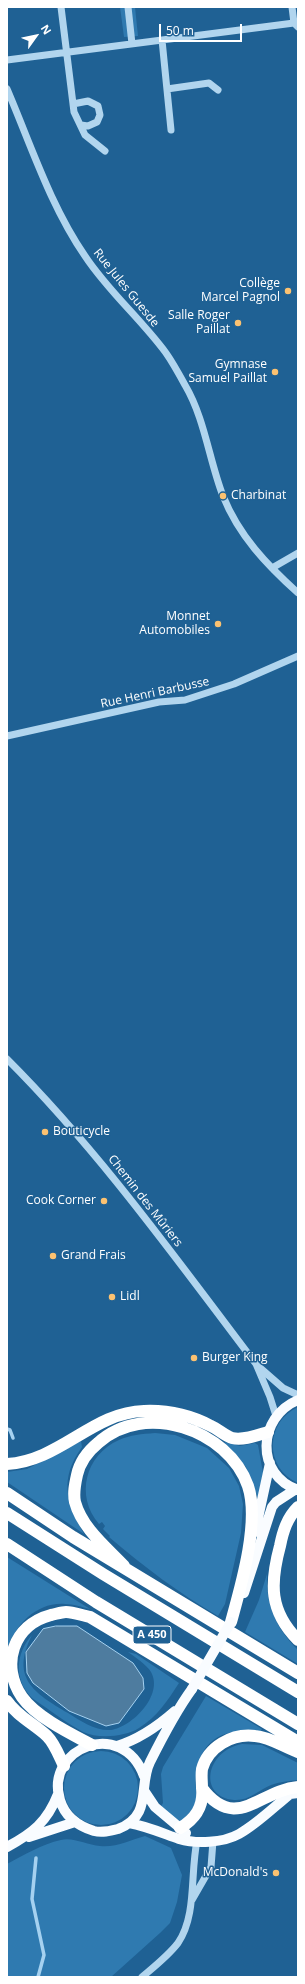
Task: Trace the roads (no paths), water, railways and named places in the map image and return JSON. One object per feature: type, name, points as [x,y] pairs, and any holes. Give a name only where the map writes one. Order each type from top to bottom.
[{"type":"highway","points":[[7,1464],[18,1464],[40,1458],[58,1449],[100,1423],[116,1416],[143,1411],[175,1413],[196,1419],[232,1438],[245,1438],[268,1432]]},
{"type":"highway","points":[[124,1566],[92,1532],[82,1518],[75,1501],[74,1487],[78,1469],[86,1453],[102,1438],[121,1427],[140,1424],[165,1423],[189,1428],[209,1439],[226,1453],[239,1469],[248,1486],[251,1527],[245,1570],[231,1622]]},
{"type":"highway","points":[[7,1492],[73,1537],[124,1566],[298,1672]]},
{"type":"highway","points":[[298,1507],[289,1518],[283,1531],[272,1582],[274,1599],[278,1612],[286,1626],[298,1640]]},
{"type":"highway","name":"A 450","points":[[7,1513],[103,1574],[298,1692]]},
{"type":"highway","name":"A 450","points":[[7,1544],[96,1602],[298,1724]]},
{"type":"highway","points":[[92,1745],[35,1711],[23,1698],[15,1685],[11,1672],[11,1658],[15,1646],[22,1633],[32,1623],[43,1617],[66,1612],[90,1617],[298,1742]]},
{"type":"highway","points":[[7,1701],[17,1712],[48,1737],[54,1745],[64,1766]]},
{"type":"highway","points":[[180,1828],[196,1816],[201,1806],[202,1768],[213,1750],[222,1743],[231,1738],[255,1736],[267,1739],[298,1752]]},
{"type":"highway","points":[[202,1788],[223,1806],[235,1809],[246,1808],[281,1789],[298,1787]]},
{"type":"main road","points":[[144,1776],[178,1708],[192,1689],[231,1622],[250,1576],[272,1506],[276,1502],[297,1490],[278,1477],[270,1463],[266,1448],[268,1432],[276,1416],[289,1404],[298,1400]]},
{"type":"main road","points":[[250,1576],[256,1526],[270,1463]]},
{"type":"main road","points":[[117,1746],[137,1739],[160,1724],[178,1708]]},
{"type":"main road","points":[[105,1743],[117,1746],[134,1758],[144,1776],[145,1792],[143,1803],[137,1813],[129,1823],[109,1831],[98,1832],[75,1822],[67,1815],[58,1794],[57,1784],[64,1766],[72,1756],[80,1750],[92,1745],[105,1743]]},
{"type":"main road","points":[[145,1792],[155,1806],[197,1842]]},
{"type":"main road","points":[[129,1823],[145,1826],[180,1839],[197,1842],[227,1839],[240,1834],[290,1794],[298,1793]]},
{"type":"main road","points":[[18,1841],[48,1817],[58,1794]]},
{"type":"main road","points":[[7,1847],[18,1841],[57,1826],[75,1822]]},
{"type":"main road","points":[[166,1833],[180,1828]]},
{"type":"street","points":[[61,7],[74,112],[85,135],[105,151]]},
{"type":"street","points":[[128,7],[132,44]]},
{"type":"street","points":[[7,60],[162,40],[296,25],[292,7]]},
{"type":"street","points":[[162,40],[171,130]]},
{"type":"street","points":[[167,89],[209,83],[218,90]]},
{"type":"street","name":"Rue Jules Guesde","points":[[7,89],[56,207],[70,234],[105,283],[166,353],[186,386],[199,417],[223,496],[237,526],[256,552],[298,593]]},
{"type":"street","points":[[73,104],[88,101],[98,106],[100,115],[97,122],[88,126],[81,125]]},
{"type":"street","points":[[272,568],[298,553]]},
{"type":"street","name":"Rue Henri Barbusse","points":[[8,736],[159,702],[185,700],[234,684],[298,656]]},
{"type":"street","name":"Chemin des Mûriers","points":[[7,1059],[39,1092],[102,1163],[256,1364],[283,1388],[298,1396]]},
{"type":"street","name":"Chemin des Mûriers","points":[[256,1364],[270,1397],[276,1416]]},
{"type":"street","points":[[190,1902],[211,1867],[213,1841]]},
{"type":"street","points":[[142,1977],[166,1956],[178,1943],[186,1926],[190,1902],[193,1859],[197,1842]]},
{"type":"waterway","points":[[7,1429],[10,1430],[13,1438]]},
{"type":"waterway","points":[[36,1858],[32,1899],[44,1955],[38,1977]]},
{"type":"place","name":"Collège Marcel Pagnol","points":[[288,291]]},
{"type":"place","name":"Salle Roger Paillat","points":[[238,323]]},
{"type":"place","name":"Gymnase Samuel Paillat","points":[[275,372]]},
{"type":"place","name":"Charbinat","points":[[223,496]]},
{"type":"place","name":"Monnet Automobiles","points":[[218,624]]},
{"type":"place","name":"Bouticycle","points":[[45,1132]]},
{"type":"place","name":"Cook Corner","points":[[104,1201]]},
{"type":"place","name":"Grand Frais","points":[[53,1256]]},
{"type":"place","name":"Lidl","points":[[112,1297]]},
{"type":"place","name":"Burger King","points":[[194,1358]]},
{"type":"place","name":"McDonald's","points":[[276,1873]]}]
